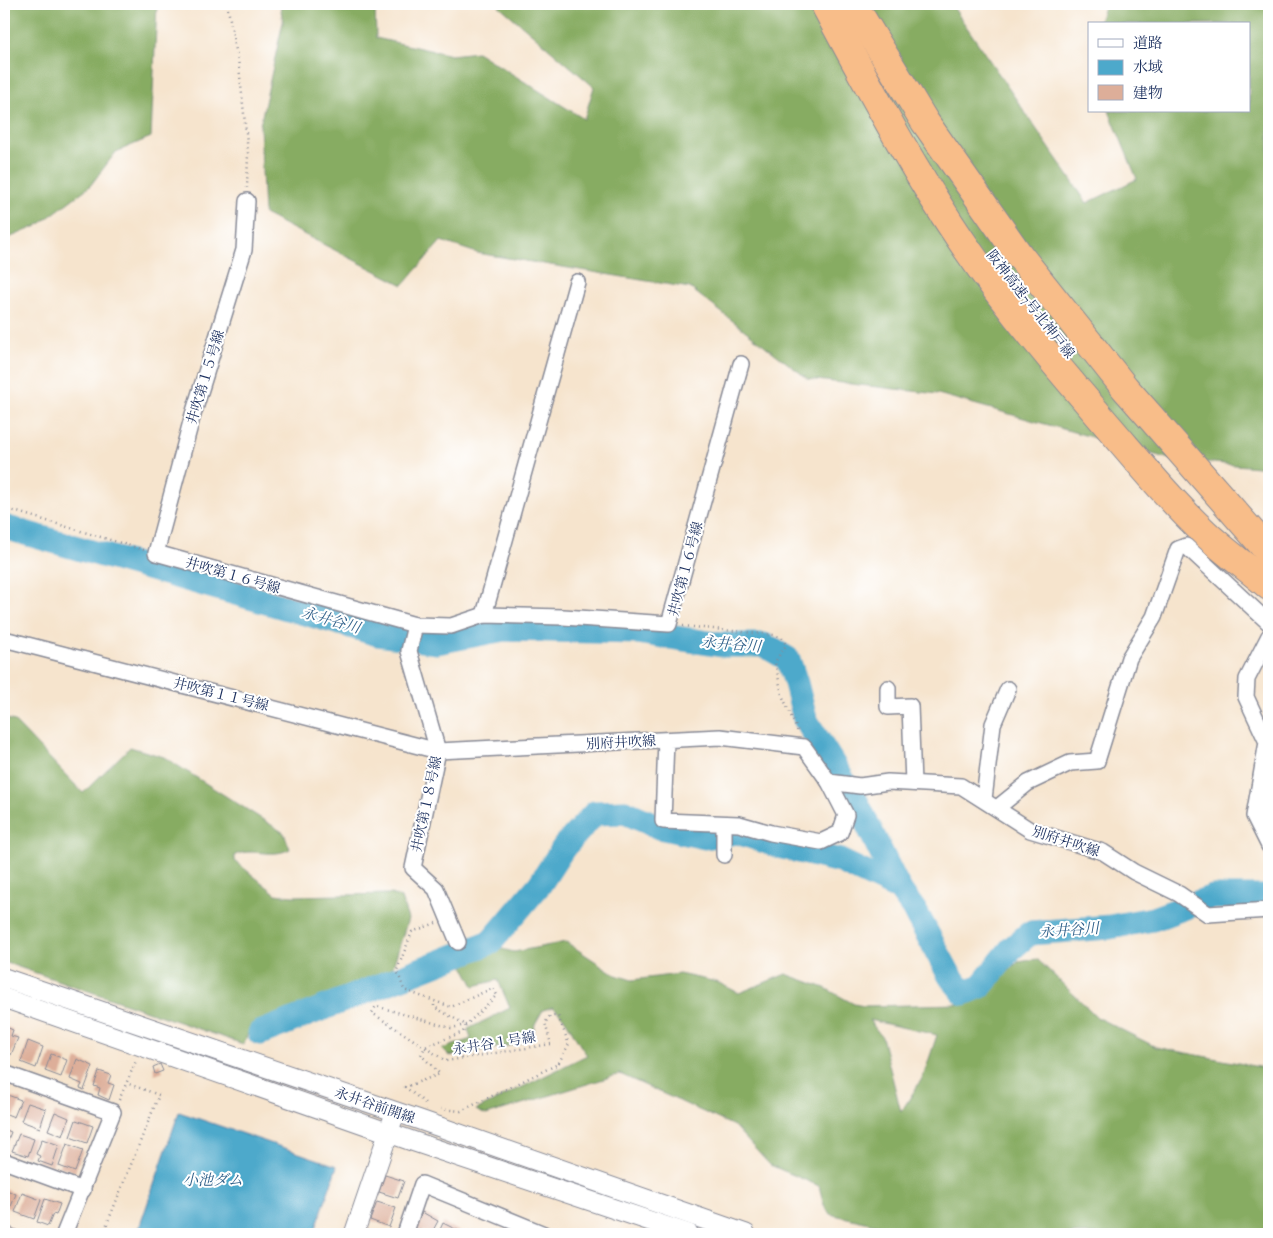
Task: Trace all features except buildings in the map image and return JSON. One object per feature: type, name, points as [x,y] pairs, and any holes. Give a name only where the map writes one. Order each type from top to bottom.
[{"type":"highway","name":"阪神高速7号北神戸線","points":[[854,4],[925,122],[970,189],[1018,255],[1125,388],[1269,552]]},
{"type":"highway","points":[[854,4],[929,108],[1091,320],[1240,500],[1269,540]]},
{"type":"highway","name":"阪神高速7号北神戸線","points":[[825,5],[906,133],[1001,267],[1102,394],[1201,508],[1269,580]]},
{"type":"highway","points":[[825,5],[883,114],[933,196],[968,249],[1012,309],[1088,403],[1168,495],[1206,534],[1269,586]]},
{"type":"street","name":"井吹第１５号線","points":[[156,553],[192,418],[244,250],[247,200]]},
{"type":"street","points":[[484,615],[577,282]]},
{"type":"street","name":"井吹第１６号線","points":[[156,553],[414,628],[451,626],[484,615],[563,617],[670,624],[741,364]]},
{"type":"street","points":[[997,808],[1028,782],[1070,763],[1097,761],[1129,658],[1154,617],[1178,549],[1186,546],[1269,622]]},
{"type":"street","name":"井吹第１８号線","points":[[414,628],[409,651],[438,751],[413,868],[436,889],[458,942]]},
{"type":"street","points":[[1269,636],[1247,679],[1246,697],[1267,742],[1254,816],[1269,846]]},
{"type":"street","name":"井吹第１１号線","points":[[4,639],[438,751]]},
{"type":"street","points":[[888,688],[888,706],[910,706],[913,783]]},
{"type":"street","points":[[984,800],[994,724],[1008,689]]},
{"type":"street","name":"別府井吹線","points":[[438,751],[720,737],[804,747]]},
{"type":"street","points":[[666,740],[663,821],[724,831],[739,824],[771,833],[821,842],[840,833],[846,815],[829,782],[804,747]]},
{"type":"street","name":"別府井吹線","points":[[829,782],[860,786],[888,782],[961,786],[1030,830],[1103,852],[1134,872],[1179,894],[1208,914],[1269,910]]},
{"type":"street","points":[[724,831],[724,855]]},
{"type":"street","name":"永井谷前開線","points":[[4,978],[395,1111],[423,1112],[746,1234]]},
{"type":"street","name":"永井谷前開線","points":[[4,998],[389,1133],[689,1234]]},
{"type":"street","points":[[4,1073],[113,1112],[64,1234]]},
{"type":"street","points":[[354,1234],[395,1111]]},
{"type":"street","points":[[4,1162],[83,1190]]},
{"type":"street","points":[[405,1234],[422,1184],[544,1234]]},
{"type":"path","points":[[227,4],[239,66],[248,152],[247,200]]},
{"type":"path","points":[[4,508],[156,553]]},
{"type":"path","points":[[670,624],[774,635],[782,638],[786,645],[775,662],[782,695],[804,747]]},
{"type":"path","name":"永井谷１号線","points":[[423,1112],[461,1111],[558,1064],[569,1044],[558,1016],[550,1016],[546,1023],[551,1044],[446,1061],[372,1013],[376,1006],[451,1028],[466,1025],[497,995],[493,988],[451,1007],[404,990],[396,970],[412,932],[448,918]]},
{"type":"path","points":[[423,1112],[405,1087],[440,1074],[421,1055],[425,1047],[463,1032],[466,1025],[434,1007],[434,1001]]},
{"type":"path","points":[[113,1112],[143,1047]]},
{"type":"path","points":[[103,1234],[158,1095],[126,1083]]},
{"type":"green space","points":[[4,4],[157,4],[151,137],[116,152],[90,186],[37,226],[4,240]]},
{"type":"green space","points":[[280,4],[375,4],[376,38],[451,55],[477,52],[584,119],[594,87],[497,4],[951,4],[1087,203],[1137,179],[1109,112],[1250,112],[1250,22],[1099,22],[1105,4],[1269,4],[1269,468],[1170,459],[938,394],[808,379],[690,288],[477,253],[441,241],[403,285],[264,214],[260,125],[283,22]]},
{"type":"green space","points":[[4,718],[14,721],[83,793],[130,747],[164,757],[284,833],[290,849],[276,853],[249,852],[235,855],[235,861],[276,894],[292,896],[391,894],[401,898],[408,919],[390,976],[250,1030],[243,1044],[4,962]]},
{"type":"green space","points":[[566,942],[616,975],[632,980],[679,974],[717,982],[739,993],[786,974],[825,988],[854,1004],[864,1006],[961,1004],[995,985],[1018,962],[1037,959],[1098,1018],[1156,1047],[1269,1069],[1269,1234],[1054,1234],[1047,1232],[1045,1234],[917,1234],[830,1214],[824,1205],[819,1186],[770,1165],[734,1126],[620,1074],[486,1115],[476,1110],[587,1055],[563,1017],[553,1007],[543,1010],[535,1024],[533,1035],[519,1044],[449,1056],[442,1049],[471,1039],[468,1029],[510,1008],[498,980],[474,986],[464,967],[470,959],[494,947],[514,952]],"holes":[[[869,1020],[937,1035],[923,1077],[901,1112],[882,1037]]]},
{"type":"water","name":"小池ダム","points":[[179,1112],[337,1166],[314,1234],[137,1234]]},
{"type":"waterway","name":"永井谷川","points":[[4,527],[378,634],[437,642],[504,629],[637,632],[722,645],[764,645],[788,659],[805,719],[856,801],[899,889],[915,911],[950,976],[964,993],[981,986],[1011,949],[1030,933],[1110,927],[1153,919],[1213,897],[1269,897]]},
{"type":"waterway","points":[[260,1033],[491,942],[540,884],[564,847],[595,813],[625,812],[659,827],[705,837],[737,832],[779,846],[840,861],[899,889]]}]
